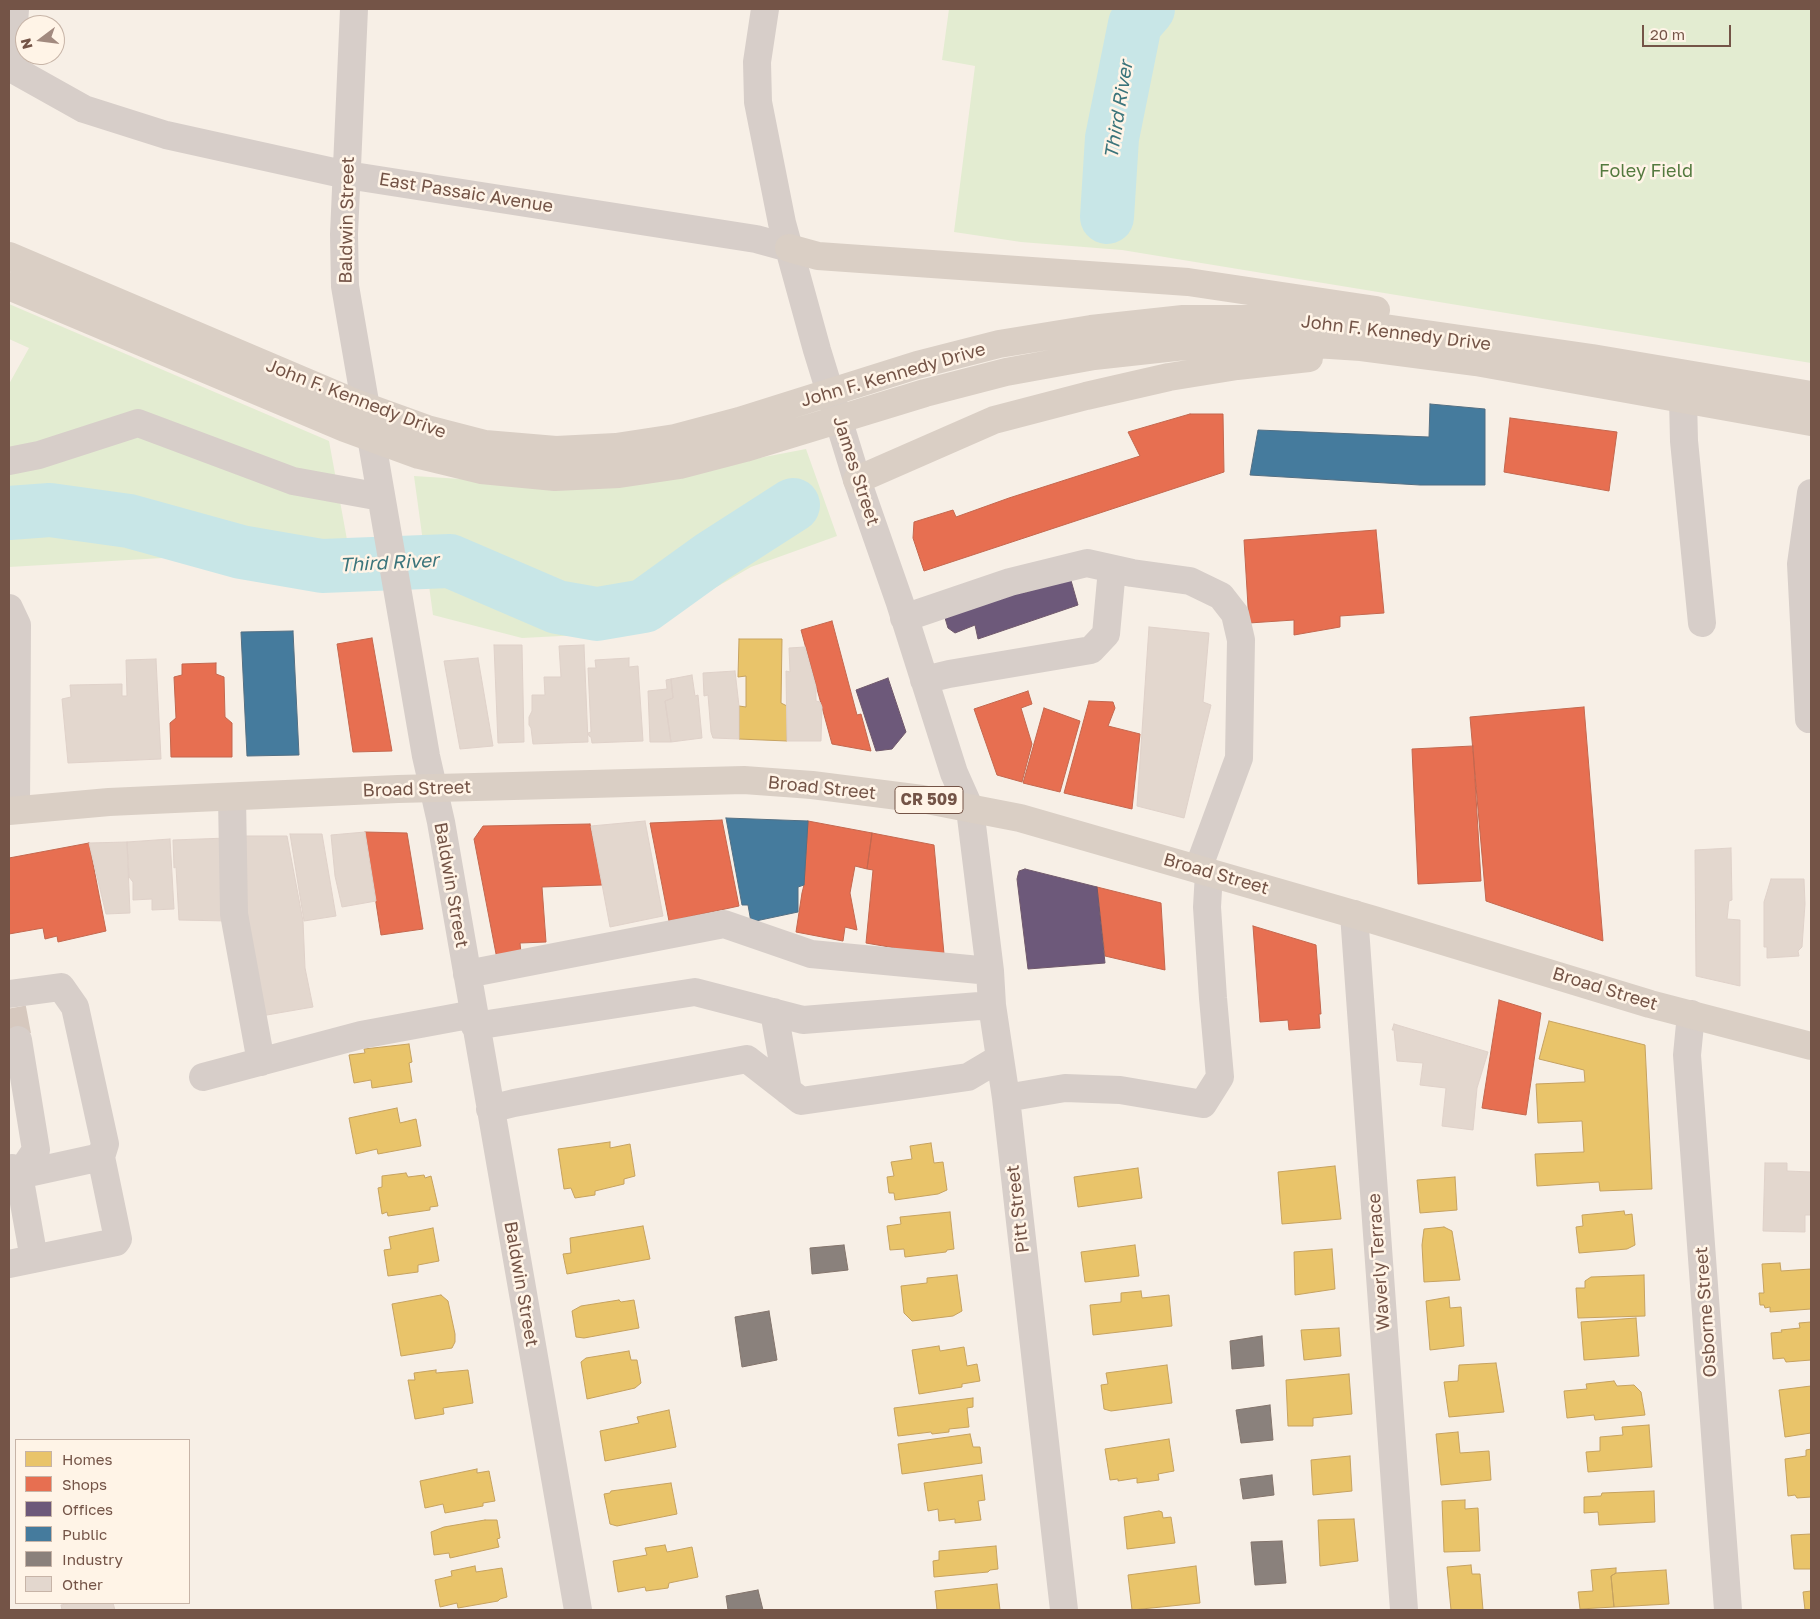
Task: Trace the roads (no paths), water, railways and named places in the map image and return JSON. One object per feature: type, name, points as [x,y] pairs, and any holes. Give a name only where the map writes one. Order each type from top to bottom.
[{"type":"main road","points":[[789,248],[828,256],[1188,282],[1455,323],[1592,358]]},
{"type":"main road","name":"John F. Kennedy Drive","points":[[9,256],[355,403],[427,430],[485,444],[556,450],[616,447],[675,438],[738,421],[917,365],[999,344],[1091,329],[1183,319],[1270,319],[1364,325],[1592,358],[1811,395]]},
{"type":"main road","name":"John F. Kennedy Drive","points":[[9,286],[336,424],[419,455],[481,470],[556,477],[619,474],[680,465],[745,448],[934,390],[1006,372],[1094,356],[1185,346],[1269,342],[1361,347],[1476,362],[1811,422]]},
{"type":"main road","points":[[857,480],[994,420],[1169,377],[1297,358],[1380,357],[1476,362]]},
{"type":"main road","name":"Broad Street","points":[[12,811],[108,802],[434,788],[744,780],[812,785],[922,799],[1020,818],[1354,914],[1650,1004],[1811,1046]]},
{"type":"street","points":[[10,68],[14,9]]},
{"type":"street","name":"Baldwin Street","points":[[354,9],[344,234],[345,286],[386,529],[434,788],[578,1610]]},
{"type":"street","name":"James Street","points":[[765,9],[757,62],[758,102],[782,223],[817,350],[857,480],[954,773],[970,809]]},
{"type":"street","name":"East Passaic Avenue","points":[[10,68],[84,109],[166,134],[347,175],[756,239],[789,248]]},
{"type":"street","points":[[1683,399],[1684,441],[1702,623]]},
{"type":"street","points":[[9,461],[38,455],[138,423],[293,481],[379,489]]},
{"type":"street","points":[[1809,719],[1801,564],[1811,493]]},
{"type":"street","points":[[904,618],[1010,582],[1087,563],[1112,570],[1190,581],[1220,596],[1235,614],[1241,640],[1239,758],[1204,871],[1220,1076],[1203,1104],[1120,1090],[1065,1088],[1006,1098]]},
{"type":"street","points":[[924,680],[1091,650],[1106,634],[1112,570]]},
{"type":"street","points":[[9,608],[18,625],[12,811]]},
{"type":"street","points":[[232,797],[234,914],[261,1062]]},
{"type":"street","name":"Pitt Street","points":[[970,809],[990,971],[992,1005],[1006,1098],[1064,1610]]},
{"type":"street","name":"Waverly Terrace","points":[[1354,914],[1404,1610]]},
{"type":"street","points":[[466,974],[724,924],[811,954],[990,971]]},
{"type":"street","points":[[10,998],[61,987],[75,1006],[105,1144],[101,1156],[118,1239],[116,1242],[21,1261],[14,1170]]},
{"type":"street","points":[[203,1077],[361,1035],[695,992],[803,1020],[992,1005]]},
{"type":"street","points":[[774,1012],[788,1091]]},
{"type":"street","name":"Osborne Street","points":[[1691,1014],[1687,1055],[1728,1610]]},
{"type":"street","points":[[14,1170],[36,1150],[18,1040]]},
{"type":"street","points":[[490,1109],[747,1059],[801,1101],[968,1077],[1000,1058]]},
{"type":"street","points":[[14,1170],[101,1156]]},
{"type":"waterway","name":"Third River","points":[[1107,217],[1112,138],[1135,24],[1148,9]]},
{"type":"waterway","name":"Third River","points":[[9,513],[50,510],[129,521],[241,552],[322,566],[450,561],[557,607],[597,614],[644,606],[712,557],[793,505]]},
{"type":"tunnel","points":[[12,1008],[18,1040]]},
{"type":"park label","name":"Foley Field","points":[[1646,171]]}]
